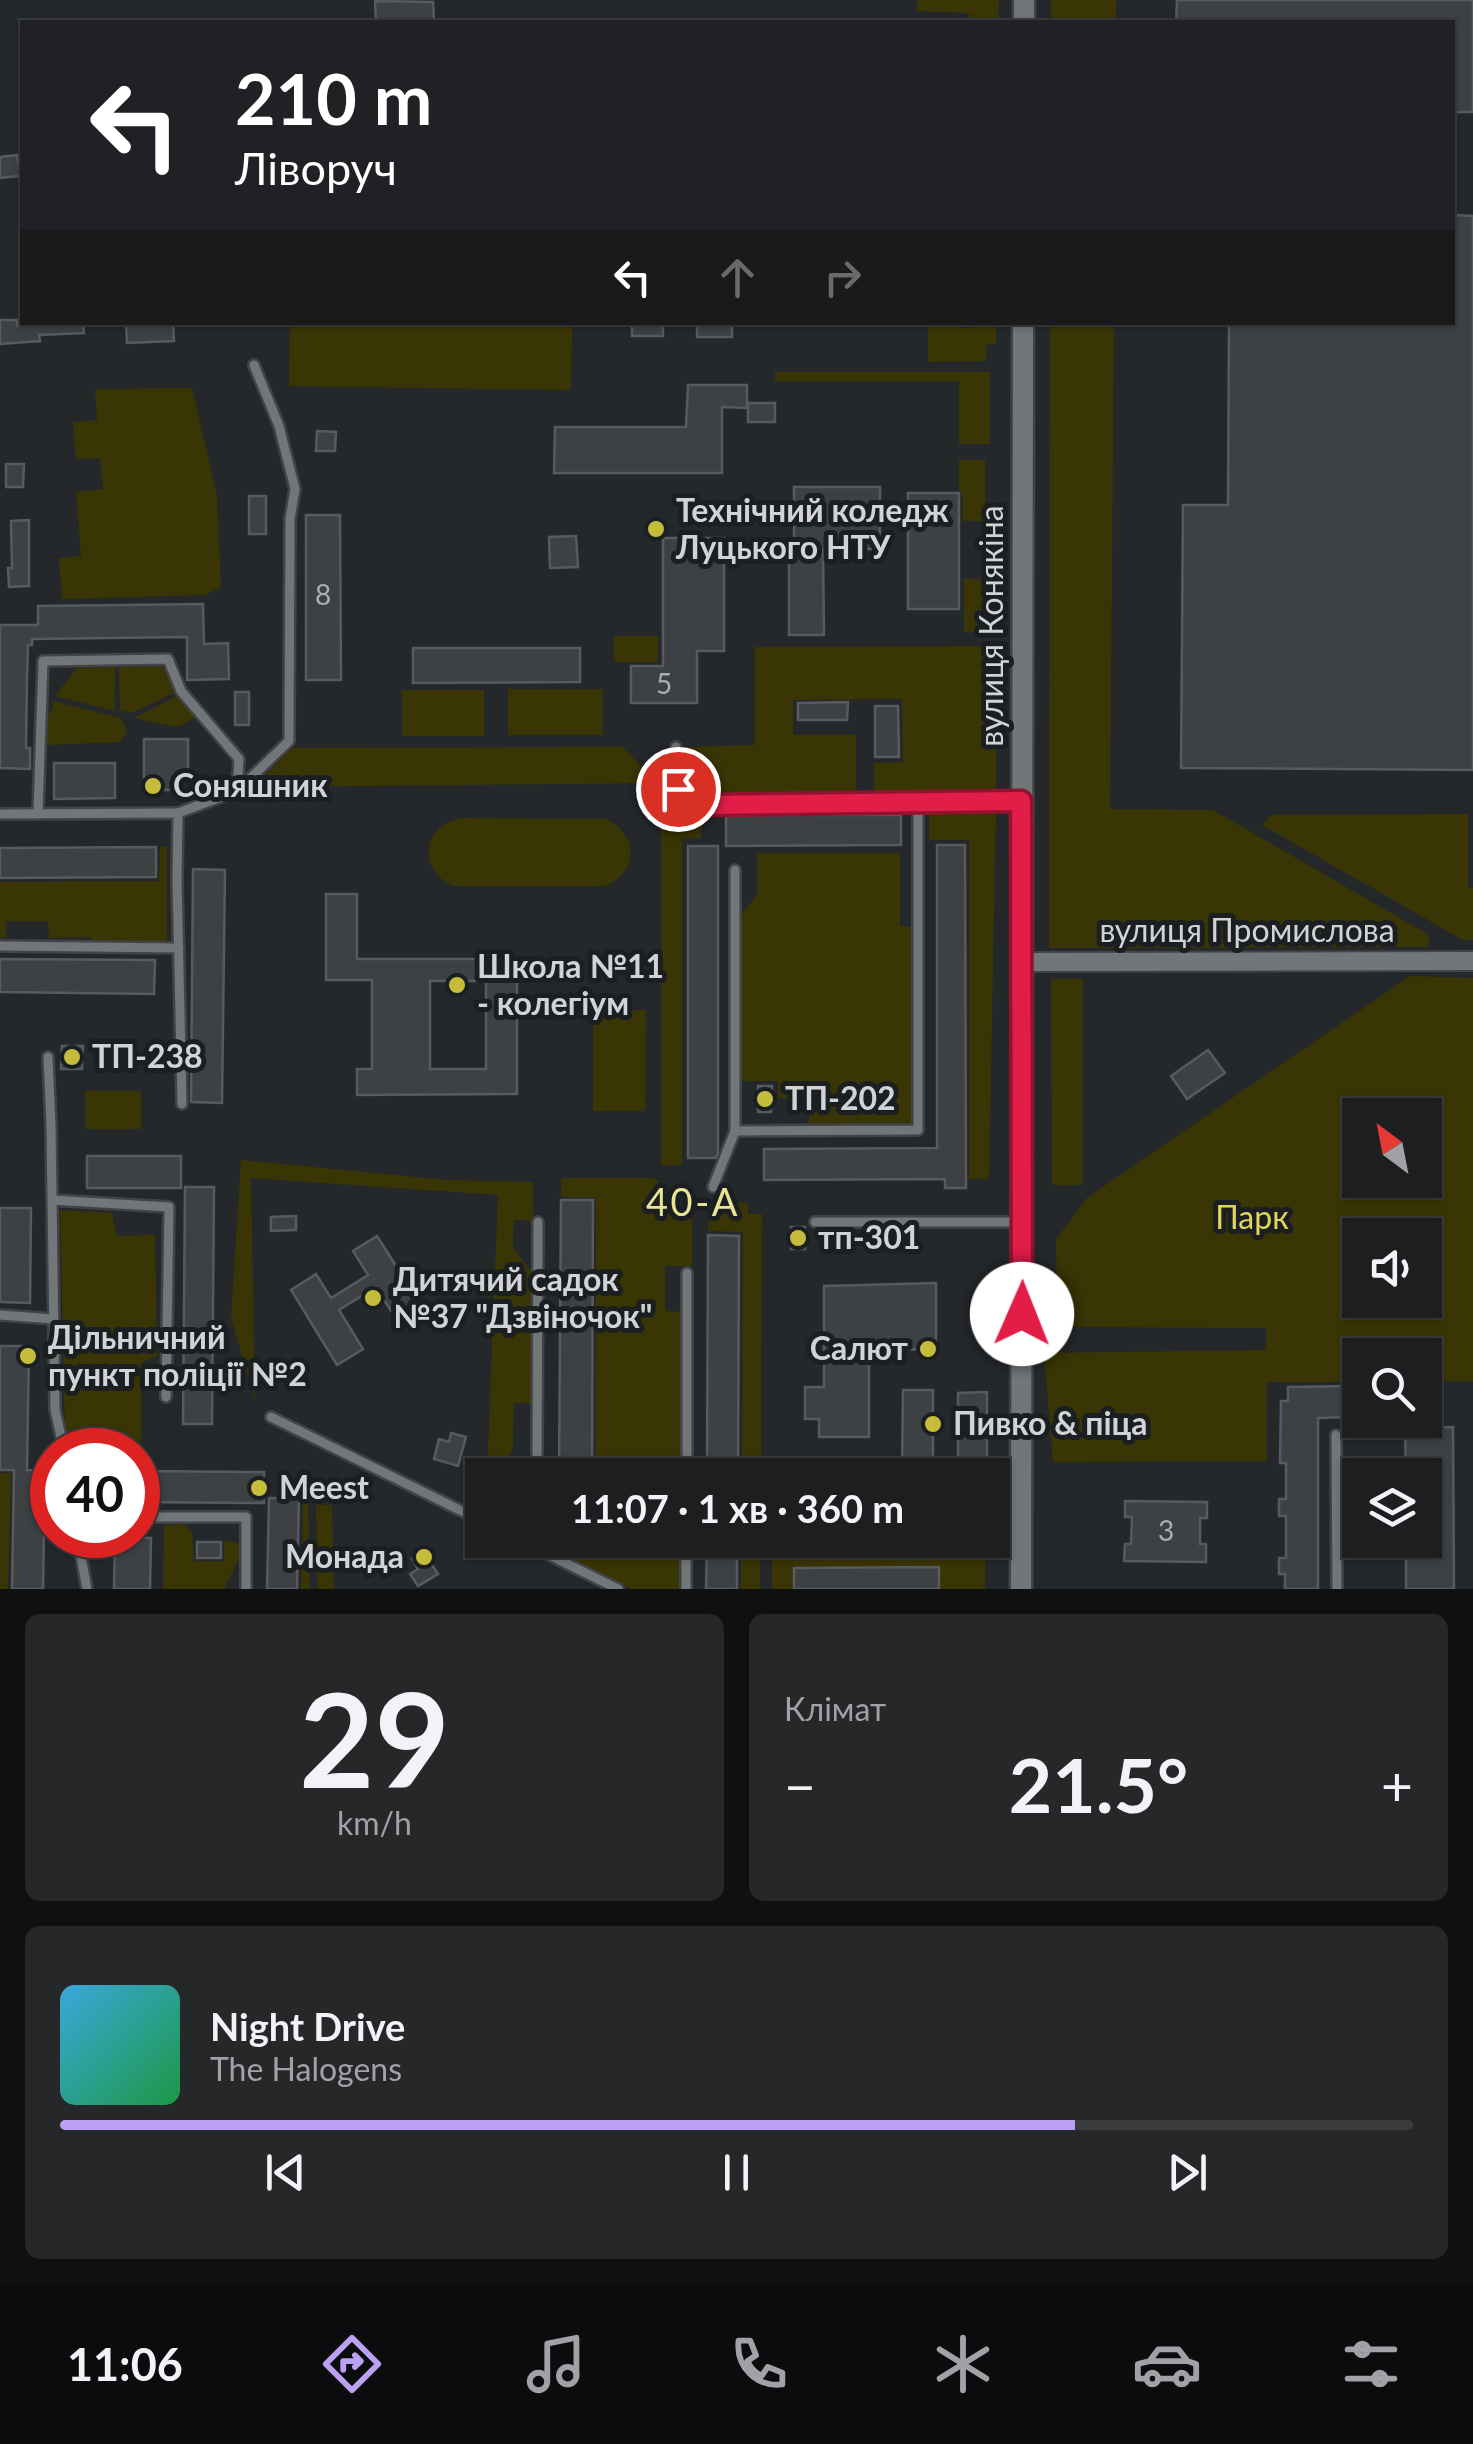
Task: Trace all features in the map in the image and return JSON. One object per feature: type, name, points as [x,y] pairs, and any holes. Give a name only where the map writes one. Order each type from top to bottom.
[{"type":"street","name":"вулиця Конякіна","points":[[1020,1589],[1023,325]]},
{"type":"street","name":"вулиця Промислова","points":[[1020,962],[1473,961]]},
{"type":"lane","points":[[0,814],[178,813],[237,790],[289,741],[290,519],[294,488],[279,426],[254,365]]},
{"type":"lane","points":[[38,812],[43,661],[168,660],[181,691],[239,759],[237,790]]},
{"type":"lane","points":[[676,747],[678,789],[686,800],[698,805],[1021,801]]},
{"type":"lane","points":[[735,1131],[918,1130],[918,802]]},
{"type":"lane","points":[[178,813],[182,1104]]},
{"type":"lane","points":[[713,1186],[735,1131],[735,870]]},
{"type":"lane","points":[[0,946],[179,948]]},
{"type":"lane","points":[[48,1057],[55,1410],[59,1428]]},
{"type":"lane","points":[[52,1200],[169,1207],[166,1397]]},
{"type":"lane","points":[[537,1458],[538,1222]]},
{"type":"lane","points":[[816,1222],[1022,1222]]},
{"type":"lane","points":[[686,1458],[687,1273]]},
{"type":"lane","points":[[0,1315],[54,1320]]},
{"type":"lane","points":[[272,1417],[465,1513]]},
{"type":"lane","points":[[1336,1436],[1337,1589]]},
{"type":"lane","points":[[160,1517],[246,1517],[246,1589]]},
{"type":"lane","points":[[81,1558],[87,1589]]},
{"type":"lane","points":[[561,1558],[618,1589]]},
{"type":"lane","points":[[686,1558],[686,1589]]},
{"type":"green space","points":[[917,0],[999,0],[998,20],[970,20],[969,13],[917,11]]},
{"type":"green space","points":[[1051,0],[1116,0],[1116,20],[1051,20]]},
{"type":"green space","points":[[290,325],[572,325],[571,390],[289,386]]},
{"type":"green space","points":[[928,325],[996,325],[996,344],[986,345],[986,361],[928,362]]},
{"type":"green space","points":[[1050,325],[1114,325],[1110,809],[1213,810],[1429,935],[1429,947],[1049,948]]},
{"type":"green space","points":[[775,372],[990,372],[990,444],[959,444],[959,381],[775,381]]},
{"type":"green space","points":[[192,388],[217,496],[221,587],[205,595],[62,599],[59,558],[81,556],[76,492],[103,489],[100,458],[76,459],[73,422],[97,420],[95,389]]},
{"type":"green space","points":[[959,460],[985,460],[985,521],[963,521]]},
{"type":"green space","points":[[964,578],[986,580],[987,632],[964,632]]},
{"type":"green space","points":[[614,636],[658,636],[658,662],[614,662]]},
{"type":"green space","points":[[996,646],[996,793],[874,794],[874,763],[903,762],[902,699],[793,700],[793,735],[856,735],[856,794],[695,795],[684,784],[684,747],[755,745],[755,647]]},
{"type":"green space","points":[[161,666],[174,693],[132,713],[120,710],[119,667]]},
{"type":"green space","points":[[115,667],[115,711],[55,696],[77,668]]},
{"type":"green space","points":[[508,689],[603,689],[603,735],[508,735]]},
{"type":"green space","points":[[402,690],[484,690],[484,736],[402,736]]},
{"type":"green space","points":[[177,696],[197,717],[177,727],[134,718]]},
{"type":"green space","points":[[53,701],[121,718],[127,732],[120,742],[45,745],[45,719],[53,709]]},
{"type":"green space","points":[[622,747],[660,783],[253,787],[292,748]]},
{"type":"green space","points":[[929,810],[996,810],[989,1179],[969,1179],[969,840],[929,840]]},
{"type":"green space","points":[[1468,814],[1473,940],[1463,940],[1262,825],[1274,815]]},
{"type":"green space","points":[[463,818],[605,819],[624,833],[629,843],[629,862],[616,880],[605,886],[454,886],[434,870],[429,849],[439,829]]},
{"type":"green space","points":[[661,822],[701,822],[701,838],[682,839],[682,1165],[661,1165]]},
{"type":"green space","points":[[160,847],[167,847],[167,942],[49,938],[48,921],[6,921],[6,938],[0,938],[0,882],[159,881]]},
{"type":"green space","points":[[757,853],[900,853],[900,926],[913,927],[913,1126],[809,1127],[809,1098],[778,1098],[778,1081],[740,1081],[740,916],[757,895]]},
{"type":"green space","name":"Парк","points":[[1410,976],[1473,978],[1473,1381],[1442,1381],[1442,1338],[1342,1338],[1342,1382],[1267,1382],[1267,1461],[1053,1462],[1044,1353],[1266,1350],[1266,1328],[1057,1327],[1056,1239],[1087,1198]]},
{"type":"green space","points":[[1051,979],[1083,979],[1083,1185],[1052,1185]]},
{"type":"green space","points":[[593,1010],[646,1010],[645,1111],[593,1111]]},
{"type":"green space","points":[[85,1091],[141,1091],[141,1129],[85,1129]]},
{"type":"green space","points":[[241,1160],[446,1180],[533,1182],[533,1221],[514,1220],[513,1248],[532,1272],[533,1403],[514,1403],[513,1448],[509,1458],[488,1458],[498,1195],[251,1178],[255,1400],[231,1318]]},
{"type":"green space","points":[[561,1178],[654,1178],[692,1221],[692,1266],[665,1266],[665,1311],[684,1312],[683,1458],[595,1458],[596,1198],[561,1197]]},
{"type":"green space","points":[[708,1203],[748,1203],[748,1214],[762,1214],[761,1458],[742,1458],[743,1232],[708,1231]]},
{"type":"green space","points":[[60,1210],[112,1213],[117,1236],[155,1235],[157,1356],[141,1363],[141,1428],[65,1428]]},
{"type":"green space","points":[[0,1473],[11,1473],[8,1589],[0,1589]]},
{"type":"green space","points":[[303,1498],[308,1498],[310,1589],[301,1589]]},
{"type":"green space","points":[[316,1505],[332,1505],[334,1589],[318,1589]]},
{"type":"green space","points":[[183,1524],[192,1532],[194,1562],[224,1561],[224,1540],[240,1544],[242,1552],[224,1589],[163,1589],[164,1525]]},
{"type":"green space","points":[[569,1558],[682,1558],[682,1589],[632,1589]]},
{"type":"green space","points":[[741,1558],[760,1558],[760,1589],[741,1589]]},
{"type":"green space","points":[[772,1558],[985,1558],[985,1589],[939,1589],[938,1567],[794,1568],[794,1589],[772,1589]]},
{"type":"building","points":[[1177,0],[1473,0],[1473,112],[1455,112],[1455,20],[1176,20]]},
{"type":"building","points":[[375,1],[433,2],[434,20],[376,20]]},
{"type":"building","points":[[17,155],[20,176],[0,178],[0,157]]},
{"type":"building","points":[[1455,215],[1473,216],[1473,770],[1181,768],[1183,505],[1228,505],[1229,325],[1455,325]]},
{"type":"building","points":[[0,320],[17,320],[17,326],[83,325],[84,333],[39,335],[40,341],[0,344]]},
{"type":"building","points":[[126,325],[173,325],[174,341],[127,343]]},
{"type":"building","points":[[632,325],[663,325],[663,336],[632,336]]},
{"type":"building","points":[[697,325],[732,325],[732,337],[697,337]]},
{"type":"building","points":[[688,385],[747,385],[747,408],[722,407],[722,473],[554,473],[555,427],[686,427]]},
{"type":"building","points":[[748,403],[775,403],[775,422],[748,422]]},
{"type":"building","points":[[317,431],[336,432],[335,451],[316,451]]},
{"type":"building","points":[[6,464],[24,464],[23,487],[6,487]]},
{"type":"building","points":[[794,487],[880,487],[880,549],[823,549],[824,635],[789,635]]},
{"type":"building","points":[[908,493],[959,493],[959,609],[908,609]]},
{"type":"building","points":[[249,496],[266,496],[266,534],[249,534]]},
{"type":"building","points":[[306,515],[340,515],[341,680],[306,680]]},
{"type":"building","points":[[29,520],[29,586],[9,587],[11,521]]},
{"type":"building","points":[[576,536],[578,567],[550,568],[549,537]]},
{"type":"building","points":[[663,538],[724,538],[724,651],[697,651],[697,703],[631,703],[631,666],[663,666]]},
{"type":"building","points":[[203,604],[204,644],[228,643],[229,679],[187,680],[187,637],[32,639],[32,645],[28,645],[27,678],[26,748],[30,748],[30,769],[0,768],[0,625],[38,625],[38,606]]},
{"type":"building","points":[[413,648],[580,648],[580,682],[413,683]]},
{"type":"building","points":[[235,692],[249,692],[249,725],[235,725]]},
{"type":"building","points":[[848,702],[847,720],[798,720],[798,703]]},
{"type":"building","points":[[875,706],[898,706],[899,757],[875,757]]},
{"type":"building","points":[[144,739],[188,739],[188,777],[176,777],[176,790],[144,790]]},
{"type":"building","points":[[54,763],[115,763],[115,798],[54,799]]},
{"type":"building","points":[[726,815],[901,815],[901,845],[726,846]]},
{"type":"building","points":[[937,845],[965,845],[966,1188],[945,1188],[945,1179],[764,1180],[764,1149],[937,1148]]},
{"type":"building","points":[[688,846],[718,846],[716,1158],[688,1158]]},
{"type":"building","points":[[156,847],[156,877],[0,878],[0,848]]},
{"type":"building","points":[[193,869],[225,870],[222,1103],[191,1102]]},
{"type":"building","points":[[326,894],[357,894],[357,959],[517,959],[517,1094],[357,1095],[357,1069],[372,1069],[372,980],[326,980]],"holes":[[[430,981],[486,981],[486,1069],[430,1069]]]},
{"type":"building","points":[[0,959],[155,960],[154,994],[0,992]]},
{"type":"building","name":"ТП-238","points":[[62,1046],[83,1046],[82,1069],[61,1069]]},
{"type":"building","points":[[1208,1050],[1225,1073],[1187,1099],[1171,1076]]},
{"type":"building","name":"ТП-202","points":[[758,1086],[772,1086],[771,1112],[758,1112]]},
{"type":"building","points":[[87,1156],[181,1156],[181,1188],[87,1188]]},
{"type":"building","points":[[185,1187],[214,1187],[212,1424],[183,1424]]},
{"type":"building","points":[[561,1200],[593,1200],[592,1458],[559,1458]]},
{"type":"building","points":[[0,1208],[31,1208],[30,1303],[0,1302]]},
{"type":"building","points":[[296,1216],[296,1230],[271,1231],[271,1217]]},
{"type":"building","name":"тп-301","points":[[791,1227],[805,1227],[805,1249],[791,1249]]},
{"type":"building","points":[[708,1235],[739,1236],[738,1458],[707,1458]]},
{"type":"building","points":[[377,1236],[424,1310],[400,1325],[376,1287],[339,1310],[363,1349],[337,1365],[291,1290],[316,1274],[331,1298],[368,1275],[353,1251]]},
{"type":"building","points":[[936,1283],[936,1349],[869,1350],[869,1437],[819,1437],[819,1419],[805,1419],[805,1387],[824,1387],[824,1286]]},
{"type":"building","points":[[0,1346],[29,1346],[30,1558],[44,1558],[43,1589],[12,1589],[14,1470],[0,1470]]},
{"type":"building","points":[[1342,1386],[1342,1417],[1318,1418],[1318,1589],[1285,1589],[1285,1574],[1279,1574],[1279,1558],[1286,1558],[1286,1516],[1279,1516],[1279,1499],[1286,1499],[1286,1463],[1280,1463],[1281,1401],[1288,1401],[1288,1387]]},
{"type":"building","points":[[903,1390],[933,1390],[933,1458],[902,1458]]},
{"type":"building","points":[[987,1392],[987,1458],[958,1458],[958,1393]]},
{"type":"building","points":[[1442,1427],[1453,1427],[1454,1589],[1406,1589],[1406,1558],[1442,1558],[1442,1458],[1406,1458],[1405,1438],[1442,1438]]},
{"type":"building","points":[[451,1433],[466,1437],[458,1466],[434,1459],[439,1439],[449,1442]]},
{"type":"building","points":[[160,1471],[264,1472],[264,1503],[160,1502]]},
{"type":"building","points":[[269,1498],[299,1498],[297,1589],[267,1589]]},
{"type":"building","points":[[1125,1501],[1207,1502],[1207,1518],[1200,1518],[1200,1544],[1206,1544],[1206,1562],[1124,1561],[1125,1544],[1131,1544],[1132,1517],[1125,1517]]},
{"type":"building","points":[[197,1542],[221,1542],[221,1558],[197,1558]]},
{"type":"building","points":[[424,1552],[438,1574],[418,1586],[410,1574],[418,1569],[412,1559]]},
{"type":"building","points":[[115,1558],[151,1558],[150,1589],[114,1589]]},
{"type":"building","points":[[707,1558],[737,1558],[737,1589],[706,1589]]},
{"type":"building","points":[[939,1567],[939,1589],[794,1589],[794,1568]]},
{"type":"place","name":"Технічний коледж Луцького НТУ","points":[[656,529]]},
{"type":"place","name":"Соняшник","points":[[153,786]]},
{"type":"place","name":"Школа №11 - колегіум","points":[[457,985]]},
{"type":"place","name":"ТП-238","points":[[72,1057]]},
{"type":"place","name":"ТП-202","points":[[765,1099]]},
{"type":"place","name":"тп-301","points":[[798,1238]]},
{"type":"place","name":"Дитячий садок №37 \"Дзвіночок\"","points":[[373,1298]]},
{"type":"place","name":"Салют","points":[[928,1349]]},
{"type":"place","name":"Дільничний пункт поліції №2","points":[[28,1356]]},
{"type":"place","name":"Пивко & піца","points":[[933,1424]]},
{"type":"place","name":"Meest","points":[[259,1488]]},
{"type":"place","name":"Монада","points":[[424,1557]]},
{"type":"district","name":"40-А","points":[[693,1203]]},
{"type":"route","points":[[678,789],[686,800],[698,805],[1021,801],[1022,1314]]}]
